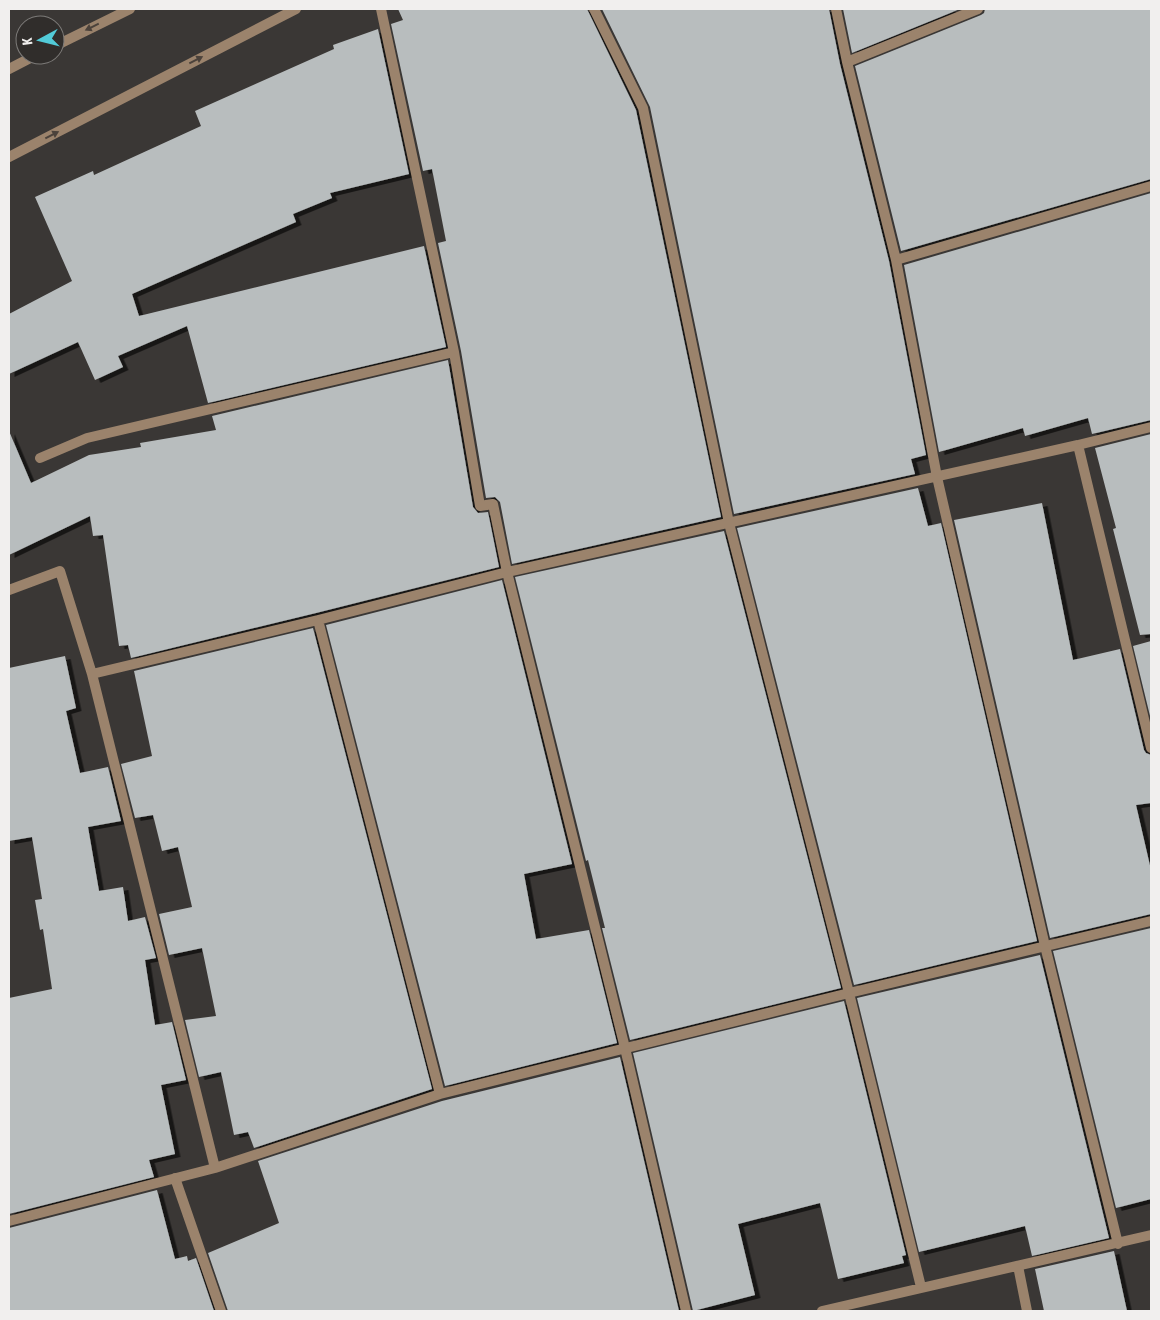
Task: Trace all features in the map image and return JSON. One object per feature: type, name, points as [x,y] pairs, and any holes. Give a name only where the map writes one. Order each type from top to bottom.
[{"type":"street","points":[[65,41],[130,9]]},
{"type":"street","points":[[9,157],[296,9]]},
{"type":"street","points":[[381,9],[454,352],[480,506],[493,504],[507,572],[625,1048],[686,1311]]},
{"type":"street","points":[[594,9],[643,108],[729,523],[849,993],[921,1287]]},
{"type":"street","points":[[836,9],[847,62],[896,260],[937,477],[1045,946],[1118,1244]]},
{"type":"street","points":[[847,62],[978,9]]},
{"type":"street","points":[[896,260],[1151,186]]},
{"type":"street","points":[[40,458],[87,438],[454,352]]},
{"type":"street","points":[[92,674],[318,620],[507,572],[1151,428]]},
{"type":"street","points":[[1078,445],[1151,748]]},
{"type":"street","points":[[9,590],[60,570],[92,674],[215,1168]]},
{"type":"street","points":[[318,620],[440,1094]]},
{"type":"street","points":[[9,1221],[215,1168],[440,1094],[1151,920]]},
{"type":"street","points":[[175,1178],[221,1311]]},
{"type":"street","points":[[822,1311],[1151,1235]]},
{"type":"street","points":[[1018,1266],[1027,1311]]},
{"type":"building","points":[[398,9],[587,9],[636,110],[721,517],[512,564],[500,502],[495,497],[486,498],[461,351],[438,243],[446,241],[432,169],[423,171],[391,24],[403,20]]},
{"type":"building","points":[[602,9],[829,9],[840,64],[889,261],[926,455],[911,459],[915,474],[734,514],[650,107]]},
{"type":"building","points":[[843,9],[960,9],[852,53]]},
{"type":"building","points":[[985,9],[1151,9],[1151,179],[901,251],[855,66],[981,15]]},
{"type":"building","points":[[378,29],[409,174],[330,193],[332,198],[293,214],[296,222],[132,294],[139,316],[424,246],[446,347],[208,403],[187,326],[118,356],[123,367],[95,380],[78,342],[9,374],[9,314],[72,281],[35,197],[93,171],[94,175],[201,126],[195,111],[334,49],[333,45]]},
{"type":"building","points":[[1151,193],[1151,420],[1092,434],[1088,418],[1025,436],[1023,428],[939,452],[904,265]]},
{"type":"building","points":[[448,360],[473,507],[478,513],[488,512],[499,567],[131,658],[128,645],[119,646],[103,535],[93,536],[90,516],[9,555],[9,431],[31,483],[89,455],[141,447],[140,443],[216,430],[212,416]]},
{"type":"building","points":[[1151,434],[1151,634],[1140,635],[1113,529],[1116,528],[1095,448]]},
{"type":"building","points":[[918,488],[928,526],[941,523],[1037,941],[854,985],[737,528]]},
{"type":"building","points":[[1042,503],[1073,660],[1120,649],[1144,750],[1151,755],[1151,803],[1136,805],[1151,870],[1151,914],[1050,938],[954,520]]},
{"type":"building","points":[[724,531],[841,988],[630,1040],[602,928],[605,928],[588,860],[586,861],[515,577]]},
{"type":"building","points":[[502,580],[572,864],[524,874],[536,939],[589,930],[617,1043],[445,1086],[326,625]]},
{"type":"building","points":[[313,628],[432,1089],[254,1148],[248,1132],[234,1135],[221,1072],[199,1077],[185,1020],[216,1016],[202,948],[169,955],[159,914],[192,907],[178,847],[162,851],[153,815],[135,818],[121,764],[152,756],[134,671]]},
{"type":"building","points":[[1151,641],[1151,720],[1133,646]]},
{"type":"building","points":[[65,656],[76,708],[66,711],[80,773],[108,767],[121,821],[88,827],[99,891],[123,887],[128,921],[145,917],[156,958],[145,960],[155,1025],[172,1022],[186,1080],[161,1085],[175,1154],[149,1160],[154,1177],[9,1214],[9,998],[52,989],[43,929],[40,930],[35,900],[42,899],[32,837],[9,841],[9,668]]},
{"type":"building","points":[[1151,928],[1151,1199],[1116,1208],[1053,951]]},
{"type":"building","points":[[1040,955],[1109,1238],[1032,1256],[1025,1226],[919,1252],[857,998]]},
{"type":"building","points":[[844,1001],[906,1255],[902,1256],[904,1263],[838,1279],[820,1203],[738,1224],[755,1295],[693,1311],[633,1053]]},
{"type":"building","points":[[620,1057],[679,1311],[228,1311],[208,1253],[279,1223],[258,1161],[442,1101]]},
{"type":"building","points":[[157,1190],[175,1259],[187,1256],[188,1261],[196,1258],[214,1311],[9,1311],[9,1228]]},
{"type":"building","points":[[1114,1251],[1127,1311],[1044,1311],[1035,1269]]}]
